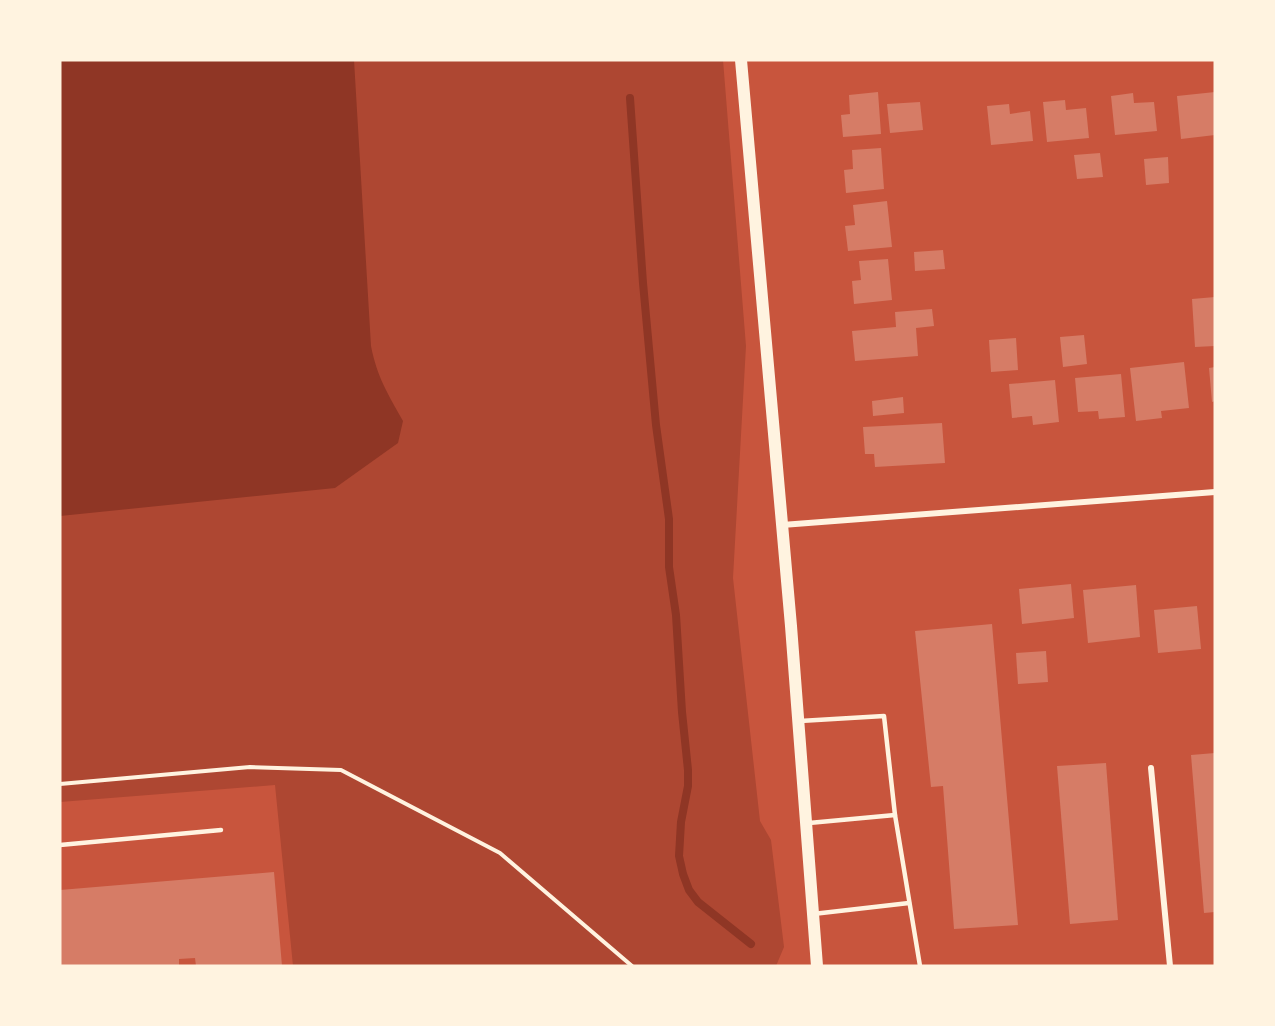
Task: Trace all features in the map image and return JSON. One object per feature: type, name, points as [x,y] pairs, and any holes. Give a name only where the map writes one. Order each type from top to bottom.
[{"type":"main road","points":[[741,60],[782,525],[817,966]]},
{"type":"street","points":[[782,525],[1215,492]]},
{"type":"street","points":[[1151,768],[1170,966]]},
{"type":"lane","points":[[798,721],[884,716],[895,815],[920,966]]},
{"type":"lane","points":[[807,824],[895,815]]},
{"type":"lane","points":[[60,845],[221,830]]},
{"type":"lane","points":[[813,914],[909,903]]},
{"type":"path","points":[[60,784],[250,767],[341,770],[500,853],[632,966]]},
{"type":"shaded area","points":[[60,60],[723,60],[746,346],[733,578],[760,821],[771,840],[784,947],[776,966],[293,966],[275,785],[60,802]]},
{"type":"shaded area","points":[[60,60],[354,60],[371,346],[380,376],[403,421],[398,443],[335,488],[60,516]]},
{"type":"building","points":[[878,92],[881,134],[843,137],[841,115],[850,114],[849,95]]},
{"type":"building","points":[[1215,92],[1215,135],[1181,139],[1177,96]]},
{"type":"building","points":[[1133,93],[1134,103],[1154,102],[1157,131],[1115,135],[1111,96]]},
{"type":"building","points":[[1065,100],[1066,110],[1086,108],[1089,138],[1047,142],[1043,102]]},
{"type":"building","points":[[920,102],[923,130],[890,133],[887,104]]},
{"type":"building","points":[[1009,104],[1010,114],[1030,111],[1033,141],[991,145],[987,106]]},
{"type":"building","points":[[881,148],[884,189],[846,193],[844,170],[853,169],[852,150]]},
{"type":"building","points":[[1100,153],[1103,177],[1077,179],[1074,155]]},
{"type":"building","points":[[1168,157],[1169,183],[1146,185],[1144,159]]},
{"type":"building","points":[[887,201],[892,247],[848,251],[845,226],[855,225],[853,205]]},
{"type":"building","points":[[943,250],[945,269],[915,271],[914,252]]},
{"type":"building","points":[[888,259],[892,300],[854,304],[852,281],[861,280],[859,261]]},
{"type":"building","points":[[1215,297],[1215,346],[1195,347],[1192,299]]},
{"type":"building","points":[[932,309],[934,326],[916,328],[918,356],[855,361],[852,331],[896,327],[895,312]]},
{"type":"building","points":[[1084,335],[1087,364],[1063,367],[1060,337]]},
{"type":"building","points":[[1016,338],[1018,370],[991,372],[989,340]]},
{"type":"building","points":[[1184,362],[1189,408],[1161,411],[1162,418],[1136,421],[1130,368]]},
{"type":"building","points":[[1215,367],[1215,401],[1212,402],[1209,368]]},
{"type":"building","points":[[1121,374],[1125,417],[1099,419],[1098,411],[1078,412],[1075,378]]},
{"type":"building","points":[[1055,380],[1059,422],[1033,425],[1032,416],[1012,418],[1009,384]]},
{"type":"building","points":[[903,397],[904,413],[873,416],[872,401]]},
{"type":"building","points":[[942,423],[945,463],[875,467],[874,454],[865,454],[863,427]]},
{"type":"building","points":[[1071,584],[1074,618],[1022,624],[1019,589]]},
{"type":"building","points":[[1136,585],[1140,637],[1088,643],[1083,590]]},
{"type":"building","points":[[1197,606],[1201,649],[1158,653],[1154,610]]},
{"type":"building","points":[[992,624],[1018,925],[954,929],[943,786],[931,787],[915,631]]},
{"type":"building","points":[[1046,651],[1048,682],[1018,684],[1016,653]]},
{"type":"building","points":[[1215,753],[1215,912],[1204,913],[1191,755]]},
{"type":"building","points":[[1106,763],[1118,920],[1070,924],[1057,766]]},
{"type":"building","points":[[274,872],[282,966],[196,966],[195,958],[179,959],[179,966],[60,966],[60,890]]},
{"type":"waterway","points":[[630,98],[643,283],[656,425],[669,519],[669,567],[676,615],[688,770],[679,856],[689,890],[698,902],[751,944]]}]
